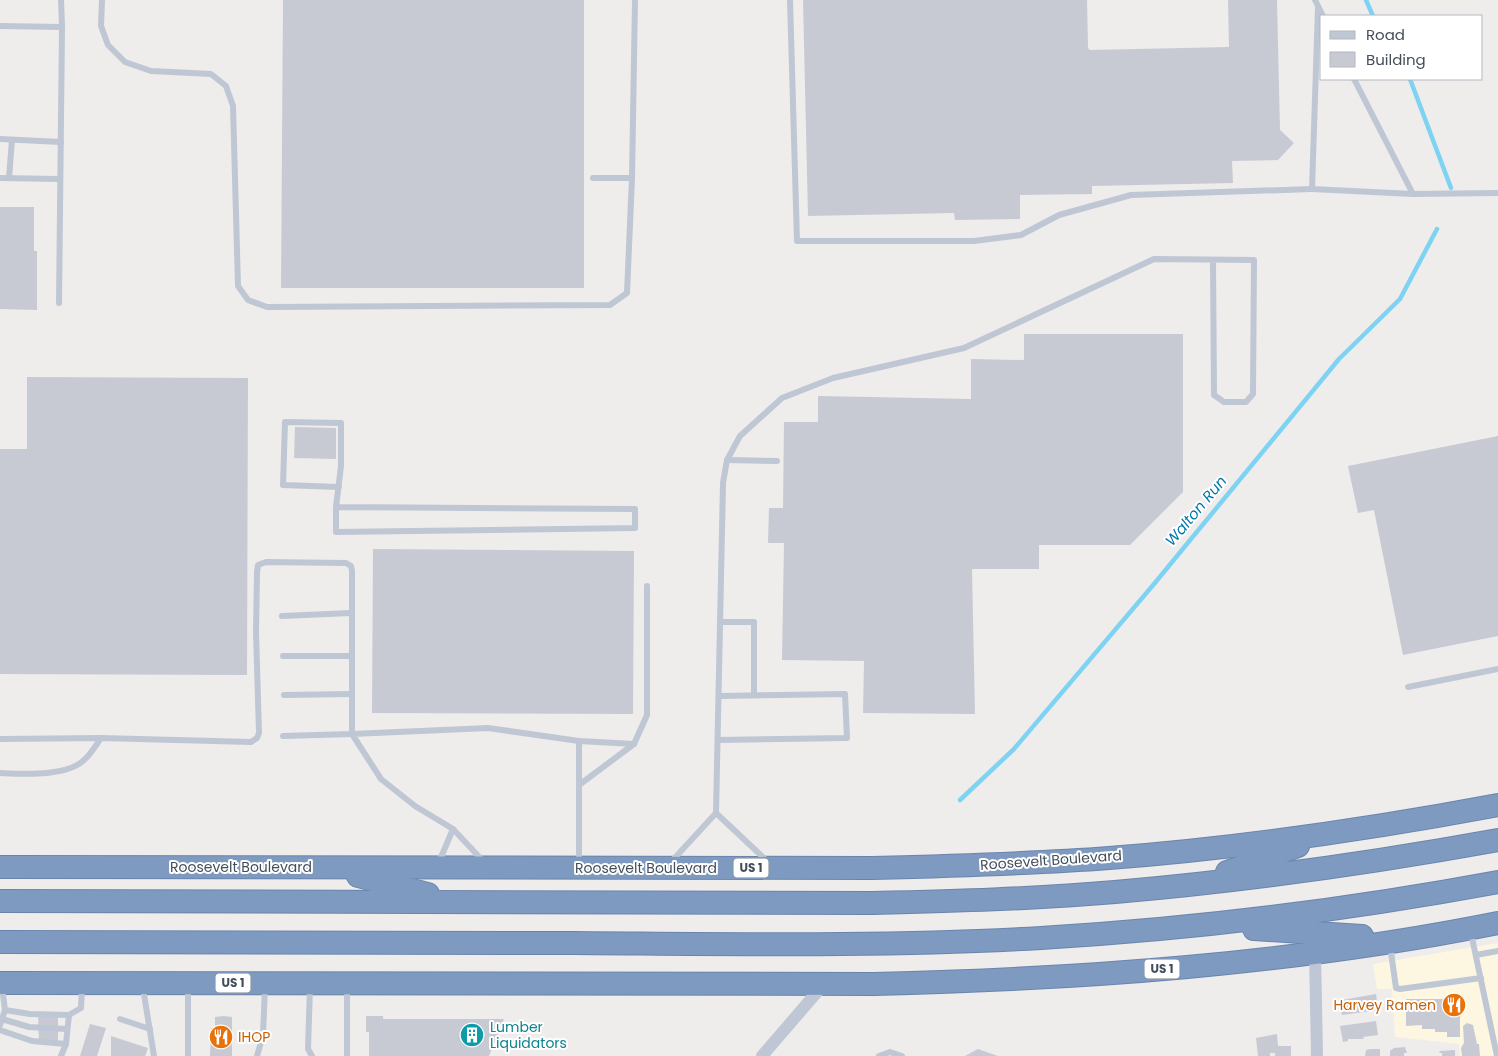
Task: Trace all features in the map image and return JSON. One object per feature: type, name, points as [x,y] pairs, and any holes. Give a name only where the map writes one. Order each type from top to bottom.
[{"type":"highway","name":"Roosevelt Boulevard","points":[[0,867],[872,868],[1034,863],[1178,851],[1342,831],[1498,805]]},
{"type":"highway","points":[[1191,884],[1342,831]]},
{"type":"highway","points":[[0,901],[872,903],[1036,897],[1114,892],[1347,865],[1498,840]]},
{"type":"highway","points":[[323,867],[461,902]]},
{"type":"highway","points":[[0,942],[873,944],[1038,938],[1196,925],[1353,906],[1498,882]]},
{"type":"highway","name":"US 1","points":[[1,983],[824,984],[959,982],[1121,973],[1315,952],[1498,923]]},
{"type":"highway","points":[[1196,925],[1396,939]]},
{"type":"street","points":[[1315,952],[1317,1056]]},
{"type":"street","points":[[762,1056],[824,984]]},
{"type":"lane","points":[[59,303],[61,0]]},
{"type":"lane","points":[[102,0],[101,26],[108,45],[125,62],[151,72],[212,74],[226,86],[233,106],[238,286],[248,300],[267,307],[610,305],[627,293],[632,178],[635,0]]},
{"type":"lane","points":[[790,0],[797,241],[974,241],[1021,236],[1059,215],[1131,195],[1312,189],[1413,194],[1498,193]]},
{"type":"lane","points":[[1314,0],[1322,15]]},
{"type":"lane","points":[[1312,189],[1318,7]]},
{"type":"lane","points":[[0,26],[62,27]]},
{"type":"lane","points":[[1355,80],[1413,194]]},
{"type":"lane","points":[[0,139],[60,142]]},
{"type":"lane","points":[[9,178],[12,140]]},
{"type":"lane","points":[[0,178],[60,179]]},
{"type":"lane","points":[[593,178],[632,178]]},
{"type":"lane","points":[[666,868],[716,813],[723,483],[727,460],[740,436],[782,398],[833,378],[964,348],[1154,259],[1254,260],[1253,394],[1246,402],[1224,402],[1214,395],[1213,260]]},
{"type":"lane","points":[[336,507],[635,509],[635,528],[336,532],[336,507],[339,487],[341,466],[341,423],[285,422],[283,485],[339,487]]},
{"type":"lane","points":[[727,460],[777,461]]},
{"type":"lane","points":[[0,739],[101,738],[250,742],[257,738],[259,733],[256,632],[258,565],[266,562],[346,563],[351,566],[352,571],[352,734],[382,779],[415,806],[453,829],[489,868]]},
{"type":"lane","points":[[579,784],[634,744],[647,715],[647,586]]},
{"type":"lane","points":[[282,616],[352,613]]},
{"type":"lane","points":[[720,622],[754,622],[754,695]]},
{"type":"lane","points":[[283,656],[352,656]]},
{"type":"lane","points":[[1408,687],[1498,669]]},
{"type":"lane","points":[[284,695],[352,694]]},
{"type":"lane","points":[[718,740],[847,738],[845,694],[719,696]]},
{"type":"lane","points":[[283,736],[488,728],[579,741],[634,744]]},
{"type":"lane","points":[[0,773],[28,774],[70,769],[84,760],[101,738]]},
{"type":"lane","points":[[579,741],[579,868]]},
{"type":"lane","points":[[716,813],[774,868]]},
{"type":"lane","points":[[437,868],[453,829]]},
{"type":"lane","points":[[1470,928],[1497,1056]]},
{"type":"lane","points":[[1396,939],[1396,988],[1481,978]]},
{"type":"lane","points":[[1476,956],[1498,951]]},
{"type":"lane","points":[[1,983],[5,1010],[1,1022],[67,1029]]},
{"type":"lane","points":[[5,1010],[30,1014],[69,1015],[81,1008],[82,983]]},
{"type":"lane","points":[[143,983],[154,1056]]},
{"type":"lane","points":[[188,983],[188,1056]]},
{"type":"lane","points":[[257,1056],[263,1035],[265,983]]},
{"type":"lane","points":[[310,983],[308,1050],[312,1056]]},
{"type":"lane","points":[[347,983],[347,1056]]},
{"type":"lane","points":[[61,1056],[66,1044],[69,1015]]},
{"type":"lane","points":[[120,1019],[150,1029]]},
{"type":"lane","points":[[0,1030],[32,1041],[66,1044]]},
{"type":"lane","points":[[879,1056],[890,1052],[902,1056]]},
{"type":"shaded area","points":[[1498,943],[1498,1056],[1460,1056],[1459,1044],[1395,1037],[1392,989],[1377,989],[1373,964]]},
{"type":"building","points":[[283,0],[584,0],[584,288],[281,288]]},
{"type":"building","points":[[803,0],[1087,0],[1088,48],[1090,50],[1229,47],[1228,0],[1277,0],[1280,130],[1294,143],[1278,160],[1232,161],[1233,183],[1092,186],[1092,194],[1020,195],[1020,219],[955,220],[954,213],[808,216]]},
{"type":"building","points":[[0,207],[34,207],[34,251],[37,251],[37,310],[0,309]]},
{"type":"building","points":[[1024,334],[1183,334],[1183,492],[1130,545],[1039,545],[1039,569],[972,569],[975,714],[863,713],[864,661],[782,660],[784,543],[768,543],[769,508],[783,508],[784,422],[818,422],[818,396],[971,399],[971,359],[1024,360]]},
{"type":"building","points":[[27,377],[248,378],[247,675],[0,674],[0,449],[27,449]]},
{"type":"building","points":[[295,427],[336,428],[336,459],[294,458]]},
{"type":"building","points":[[1498,436],[1498,636],[1403,655],[1374,510],[1358,513],[1348,466]]},
{"type":"building","points":[[373,549],[634,551],[633,714],[372,713]]},
{"type":"building","points":[[1376,994],[1378,1010],[1342,1015],[1340,1005],[1342,1000]]},
{"type":"building","points":[[1406,999],[1460,999],[1460,1037],[1447,1037],[1447,1032],[1435,1032],[1435,1029],[1422,1029],[1422,1025],[1406,1026]]},
{"type":"building","points":[[38,1013],[58,1013],[58,1044],[39,1044]]},
{"type":"building","points":[[366,1016],[383,1016],[383,1019],[504,1019],[489,1056],[369,1056],[369,1032],[366,1032]]},
{"type":"building","name":"IHOP","points":[[215,1017],[232,1017],[232,1056],[210,1056],[211,1028],[215,1028]]},
{"type":"building","points":[[1376,1021],[1378,1035],[1363,1037],[1364,1039],[1348,1039],[1348,1041],[1343,1042],[1340,1026]]},
{"type":"building","points":[[1467,1023],[1473,1025],[1477,1044],[1479,1044],[1480,1056],[1462,1056],[1461,1048],[1464,1043],[1463,1026]]},
{"type":"building","points":[[90,1024],[106,1028],[97,1056],[80,1056]]},
{"type":"building","points":[[1277,1034],[1278,1046],[1291,1046],[1291,1056],[1275,1056],[1275,1053],[1270,1053],[1270,1056],[1258,1056],[1256,1038]]},
{"type":"building","points":[[111,1036],[148,1048],[145,1056],[111,1056]]},
{"type":"building","points":[[1405,1047],[1407,1053],[1404,1053],[1404,1056],[1390,1056],[1390,1051],[1394,1048]]},
{"type":"building","points":[[978,1049],[998,1056],[965,1056]]},
{"type":"building","points":[[1380,1049],[1380,1056],[1365,1056],[1366,1050]]},
{"type":"building","points":[[1455,1050],[1455,1056],[1442,1056],[1442,1053],[1439,1053],[1440,1051]]},
{"type":"waterway","name":"Walton Run","points":[[1366,0],[1373,15]]},
{"type":"waterway","name":"Walton Run","points":[[1410,80],[1451,188]]},
{"type":"waterway","name":"Walton Run","points":[[960,800],[1014,749],[1154,584],[1339,359],[1400,299],[1437,229]]},
{"type":"place","name":"Harvey Ramen","points":[[1454,1005]]},
{"type":"place","name":"Lumber Liquidators","points":[[472,1035]]},
{"type":"place","name":"IHOP","points":[[221,1037]]}]
